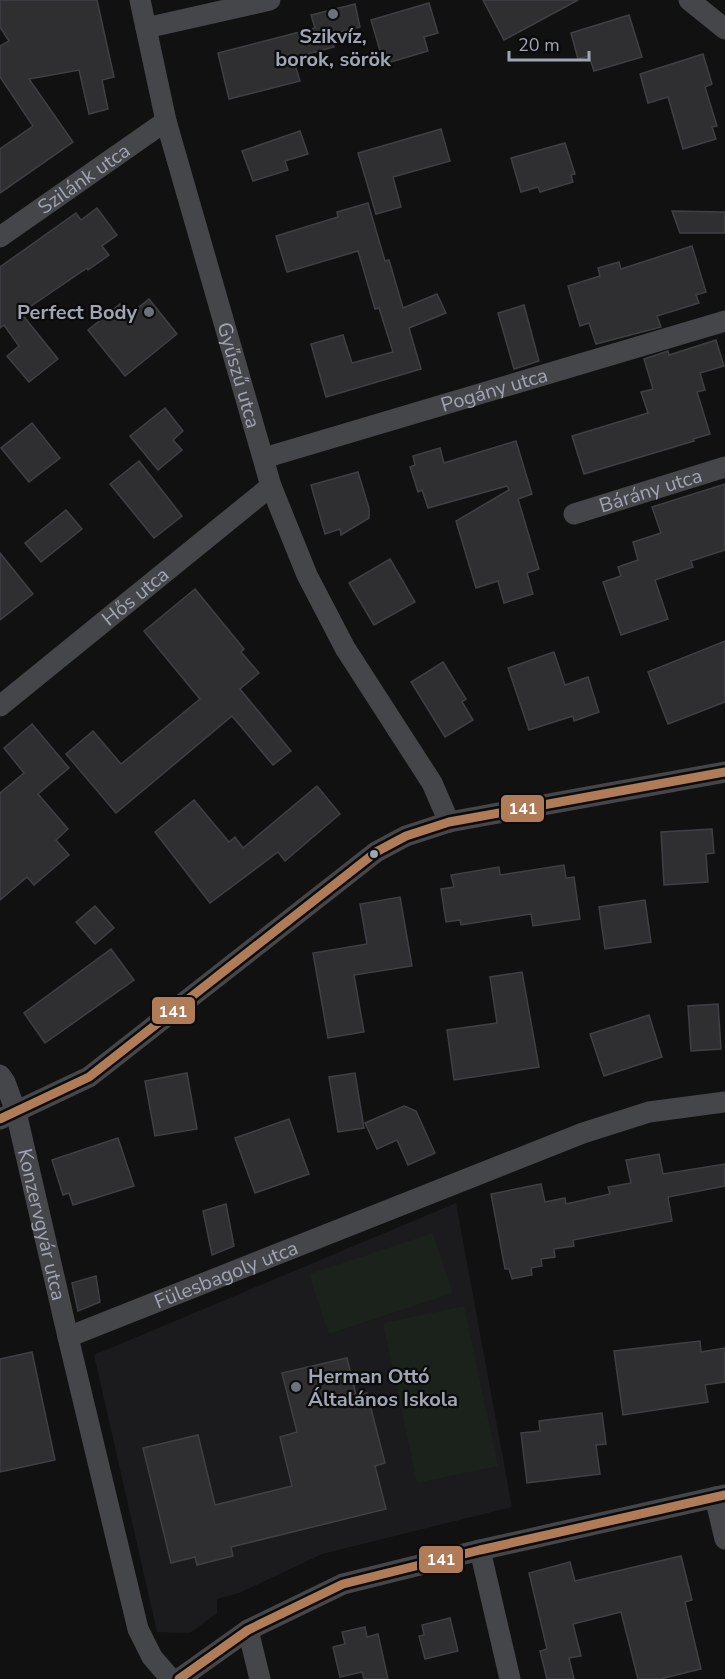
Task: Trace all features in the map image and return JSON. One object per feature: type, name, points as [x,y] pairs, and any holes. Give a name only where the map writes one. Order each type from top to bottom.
[{"type":"street","name":"Gyűszű utca","points":[[140,0],[166,121],[271,486],[307,575],[345,648],[432,783],[449,822]]},
{"type":"street","points":[[146,28],[270,0]]},
{"type":"street","points":[[689,0],[725,29]]},
{"type":"street","name":"Szilánk utca","points":[[0,237],[166,121]]},
{"type":"street","name":"Pogány utca","points":[[264,458],[725,321]]},
{"type":"street","name":"Bárány utca","points":[[574,514],[725,467]]},
{"type":"street","name":"Hős utca","points":[[0,706],[271,486]]},
{"type":"street","points":[[8,1115],[89,1077],[376,852],[406,836],[449,822],[725,772]]},
{"type":"street","name":"Konzervgyár utca","points":[[0,1075],[5,1082],[8,1115],[68,1337]]},
{"type":"street","name":"Fülesbagoly utca","points":[[68,1337],[583,1132],[649,1112],[725,1102]]},
{"type":"street","points":[[68,1337],[138,1629],[152,1657],[171,1679]]},
{"type":"street","points":[[178,1679],[248,1630],[343,1584],[480,1550],[720,1496],[725,1539]]},
{"type":"street","points":[[480,1550],[510,1679]]},
{"type":"street","points":[[248,1630],[260,1679]]},
{"type":"shaded area","name":"Herman Ottó Általános Iskola","points":[[456,1203],[512,1507],[322,1554],[239,1593],[217,1599],[217,1613],[190,1633],[157,1632],[94,1355]]},
{"type":"shaded area","points":[[433,1233],[453,1293],[329,1334],[309,1274]]},
{"type":"shaded area","points":[[464,1306],[498,1466],[417,1483],[383,1323]]},
{"type":"building","points":[[0,0],[97,0],[114,77],[102,80],[108,109],[89,114],[79,70],[29,79],[73,142],[0,193],[0,149],[33,126],[0,77],[0,46],[9,41],[0,27]]},
{"type":"building","points":[[483,0],[578,0],[504,40]]},
{"type":"building","points":[[429,3],[438,33],[424,37],[428,51],[384,64],[371,20]]},
{"type":"building","points":[[355,4],[360,27],[331,34],[334,47],[293,58],[300,81],[229,99],[218,53],[315,28],[311,15]]},
{"type":"building","points":[[629,15],[642,57],[594,71],[589,56],[578,59],[571,33]]},
{"type":"building","points":[[703,54],[712,84],[705,87],[717,126],[712,127],[716,139],[683,149],[668,97],[648,103],[640,74]]},
{"type":"building","points":[[441,129],[450,161],[393,177],[401,207],[376,214],[358,153]]},
{"type":"building","points":[[300,131],[308,154],[285,161],[288,170],[253,181],[242,151]]},
{"type":"building","points":[[565,143],[575,174],[571,175],[573,182],[540,192],[538,187],[521,192],[511,158]]},
{"type":"building","points":[[368,203],[385,261],[389,260],[403,308],[437,294],[446,313],[409,328],[421,369],[326,397],[311,344],[343,335],[352,363],[393,352],[379,308],[375,309],[358,251],[287,272],[276,236],[338,217],[337,212]]},
{"type":"building","points":[[97,208],[117,235],[102,246],[109,255],[21,313],[58,359],[29,382],[7,356],[19,346],[4,325],[0,328],[0,267],[76,213],[81,220]]},
{"type":"building","points":[[672,211],[725,212],[725,233],[680,233]]},
{"type":"building","points":[[692,246],[706,292],[696,295],[699,303],[657,316],[661,327],[596,344],[589,323],[580,326],[568,286],[600,276],[598,268],[619,262],[621,269]]},
{"type":"building","points":[[149,299],[177,334],[125,376],[88,330],[120,304],[129,315]]},
{"type":"building","points":[[524,305],[539,361],[514,369],[498,313]]},
{"type":"building","points":[[716,340],[724,366],[700,373],[705,390],[697,392],[710,434],[693,439],[694,441],[584,474],[572,436],[648,413],[641,392],[653,389],[644,359],[668,351],[669,355]]},
{"type":"building","points":[[165,408],[183,431],[173,440],[182,450],[158,470],[130,436]]},
{"type":"building","points":[[32,423],[60,458],[29,482],[1,448]]},
{"type":"building","points":[[516,441],[532,494],[518,499],[539,569],[527,573],[533,594],[504,603],[498,581],[476,588],[456,521],[509,490],[507,486],[428,508],[422,490],[418,492],[410,467],[415,465],[413,456],[440,448],[444,463]]},
{"type":"building","points":[[139,461],[182,516],[154,538],[110,484]]},
{"type":"building","points":[[358,472],[369,508],[369,518],[341,535],[340,529],[325,534],[311,485]]},
{"type":"building","points":[[725,484],[725,550],[691,561],[693,567],[655,580],[668,619],[621,635],[603,582],[621,576],[618,567],[638,560],[633,542],[661,533],[652,507]]},
{"type":"building","points":[[66,510],[82,529],[41,562],[25,543]]},
{"type":"building","points":[[0,553],[33,594],[0,620]]},
{"type":"building","points":[[390,559],[415,602],[374,625],[349,583]]},
{"type":"building","points":[[195,589],[244,649],[241,652],[259,673],[240,689],[291,751],[273,765],[232,716],[116,813],[66,754],[93,731],[121,764],[200,699],[144,631]]},
{"type":"building","points":[[725,641],[725,702],[668,724],[648,672]]},
{"type":"building","points":[[554,652],[565,685],[588,677],[599,712],[574,721],[573,716],[529,730],[508,668]]},
{"type":"building","points":[[443,662],[466,699],[462,702],[473,720],[445,737],[411,682]]},
{"type":"building","points":[[32,724],[69,768],[38,794],[68,829],[56,840],[69,855],[34,885],[27,877],[0,900],[0,793],[24,773],[4,748]]},
{"type":"building","points":[[317,786],[340,814],[285,861],[278,852],[210,903],[155,832],[194,800],[229,842],[235,837],[243,848]]},
{"type":"building","points":[[712,829],[714,853],[706,854],[708,882],[664,885],[661,832]]},
{"type":"building","points":[[564,865],[566,878],[574,877],[580,919],[533,926],[531,914],[461,925],[460,920],[446,922],[441,889],[454,887],[451,875],[499,867],[500,875]]},
{"type":"building","points":[[400,897],[412,966],[354,975],[364,1032],[328,1038],[313,953],[367,944],[360,904]]},
{"type":"building","points":[[645,900],[651,942],[605,949],[599,907]]},
{"type":"building","points":[[95,906],[114,928],[95,944],[76,922]]},
{"type":"building","points":[[111,949],[134,980],[45,1043],[24,1013]]},
{"type":"building","points":[[522,972],[539,1067],[454,1080],[447,1030],[497,1023],[490,977]]},
{"type":"building","points":[[718,1004],[721,1049],[691,1051],[688,1006]]},
{"type":"building","points":[[649,1015],[662,1057],[604,1076],[590,1034]]},
{"type":"building","points":[[187,1073],[197,1129],[155,1136],[145,1081]]},
{"type":"building","points":[[355,1073],[364,1128],[338,1132],[329,1077]]},
{"type":"building","points":[[404,1106],[416,1111],[435,1153],[408,1165],[397,1140],[377,1149],[365,1123]]},
{"type":"building","points":[[289,1119],[309,1174],[255,1193],[235,1138]]},
{"type":"building","points":[[118,1138],[134,1186],[73,1205],[69,1193],[63,1195],[52,1160]]},
{"type":"building","points":[[659,1154],[663,1174],[725,1164],[725,1186],[668,1197],[672,1221],[573,1240],[574,1246],[554,1249],[555,1257],[541,1259],[542,1266],[531,1268],[532,1275],[512,1279],[509,1269],[505,1269],[491,1194],[541,1184],[545,1202],[565,1198],[566,1204],[610,1194],[608,1187],[631,1183],[626,1160]]},
{"type":"building","points":[[226,1204],[234,1246],[212,1255],[203,1211]]},
{"type":"building","points":[[96,1276],[100,1302],[78,1311],[72,1283]]},
{"type":"building","points":[[700,1341],[701,1352],[725,1348],[725,1382],[705,1385],[708,1402],[623,1415],[614,1351]]},
{"type":"building","points":[[32,1352],[55,1460],[0,1472],[0,1359]]},
{"type":"building","points":[[347,1358],[356,1395],[367,1393],[385,1463],[375,1466],[386,1509],[231,1547],[233,1556],[197,1565],[195,1557],[171,1563],[143,1448],[198,1435],[215,1505],[292,1486],[280,1437],[297,1432],[282,1373]]},
{"type":"building","points":[[602,1413],[606,1444],[596,1445],[600,1474],[527,1483],[521,1433],[540,1431],[539,1421]]},
{"type":"building","points":[[681,1556],[692,1600],[685,1602],[701,1669],[660,1679],[638,1679],[621,1612],[573,1624],[581,1656],[569,1658],[574,1679],[547,1679],[540,1651],[547,1649],[529,1573],[570,1562],[575,1581]]},
{"type":"building","points":[[450,1618],[458,1651],[425,1659],[419,1636],[424,1635],[422,1625]]},
{"type":"building","points":[[365,1627],[367,1637],[378,1634],[388,1679],[364,1679],[362,1672],[340,1677],[333,1647],[345,1644],[342,1632]]},
{"type":"transit line","name":"141","points":[[0,1119],[89,1077],[376,852],[406,836],[449,822],[725,772]]},
{"type":"transit line","name":"141","points":[[179,1679],[248,1630],[343,1584],[480,1550],[725,1495]]},
{"type":"place","name":"Szikvíz, borok, sörök","points":[[333,14]]},
{"type":"place","name":"Perfect Body","points":[[149,312]]},
{"type":"place","name":"Herman Ottó Általános Iskola","points":[[296,1387]]}]
